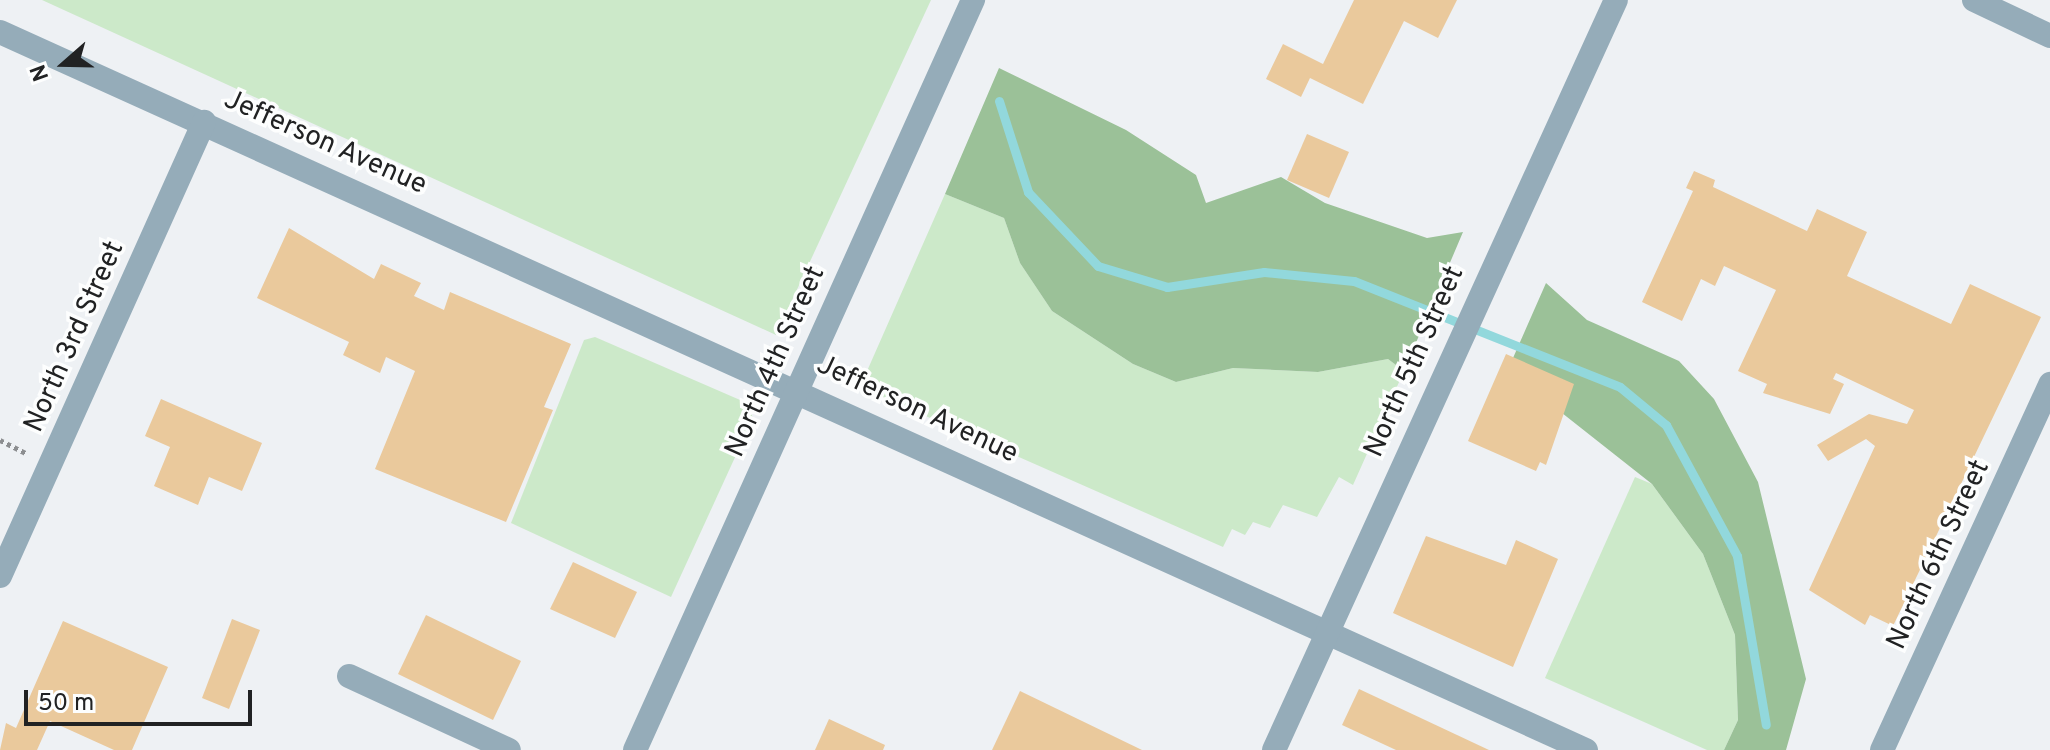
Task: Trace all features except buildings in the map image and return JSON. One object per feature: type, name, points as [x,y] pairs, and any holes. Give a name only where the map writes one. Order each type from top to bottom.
[{"type":"street","name":"North 4th Street","points":[[635,750],[973,0]]},
{"type":"street","name":"North 5th Street","points":[[1274,750],[1329,636],[1493,258],[1616,0]]},
{"type":"street","points":[[1974,0],[2050,36]]},
{"type":"street","name":"Jefferson Avenue","points":[[0,32],[798,387],[1329,636],[1586,750]]},
{"type":"street","name":"North 3rd Street","points":[[0,576],[204,122]]},
{"type":"street","name":"North 6th Street","points":[[1882,750],[2050,384]]},
{"type":"street","points":[[349,676],[509,750]]},
{"type":"green space","points":[[42,0],[931,0],[776,335]]},
{"type":"green space","points":[[999,68],[1126,130],[1196,175],[1206,203],[1281,177],[1325,203],[1427,238],[1463,232],[1404,371],[1388,359],[1318,372],[1233,368],[1176,382],[1133,364],[1052,311],[1020,263],[1004,218],[945,194]]},
{"type":"green space","points":[[945,194],[1004,218],[1020,263],[1052,311],[1133,364],[1176,382],[1233,368],[1318,372],[1388,359],[1404,371],[1353,485],[1339,477],[1317,517],[1283,505],[1270,528],[1253,522],[1245,535],[1232,529],[1223,547],[860,387]]},
{"type":"green space","points":[[1546,283],[1587,320],[1679,361],[1714,399],[1758,482],[1806,679],[1786,750],[1724,750],[1738,720],[1735,635],[1703,554],[1652,484],[1562,413],[1513,358]]},
{"type":"green space","points":[[595,337],[747,403],[753,418],[671,597],[511,523],[584,340]]},
{"type":"green space","points":[[1635,477],[1652,484],[1703,554],[1735,635],[1738,720],[1724,750],[1707,750],[1545,678]]},
{"type":"waterway","points":[[999,101],[1028,192],[1098,266],[1167,287],[1264,272],[1354,281],[1620,387],[1666,425],[1737,556],[1766,725]]}]
